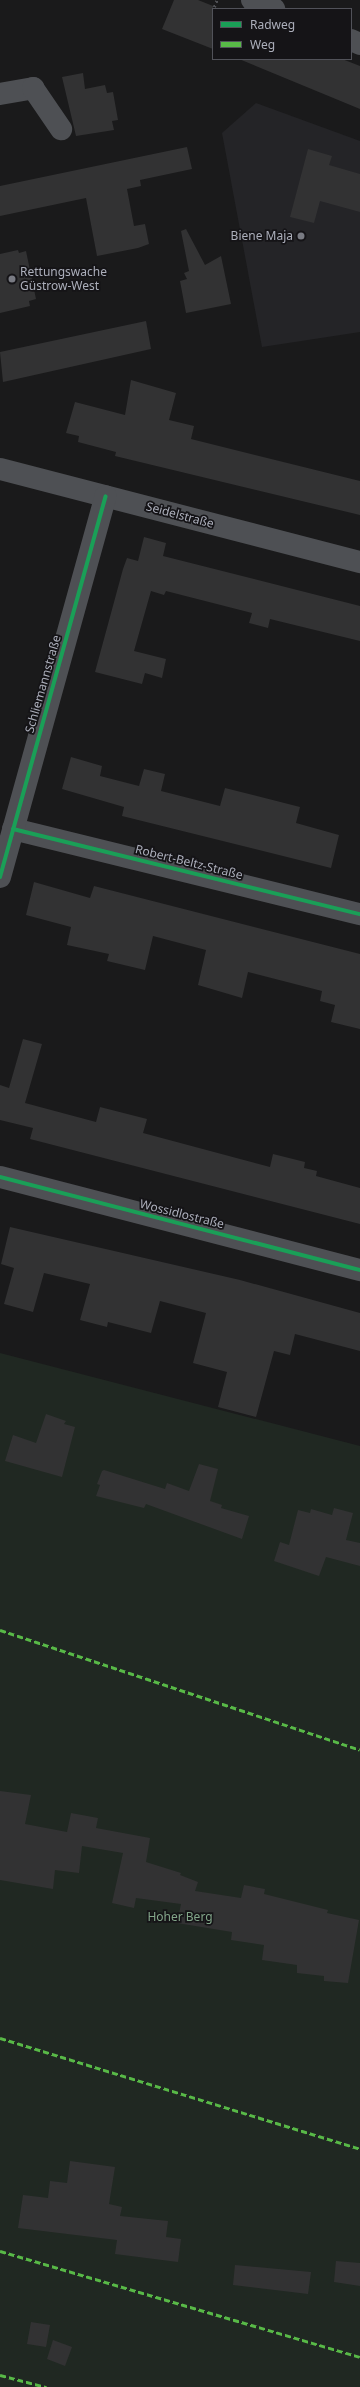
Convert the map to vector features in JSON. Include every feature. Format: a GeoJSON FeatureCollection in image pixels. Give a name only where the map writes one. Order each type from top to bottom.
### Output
{"type":"FeatureCollection","features":[{"type":"Feature","properties":{"kind":"street"},"geometry":{"type":"LineString","coordinates":[[252,0],[272,8]]}},
{"type":"Feature","properties":{"kind":"street"},"geometry":{"type":"LineString","coordinates":[[0,94],[33,88],[61,129]]}},
{"type":"Feature","properties":{"kind":"street","name":"Seidelstraße"},"geometry":{"type":"LineString","coordinates":[[0,469],[360,562]]}},
{"type":"Feature","properties":{"kind":"street","name":"Schliemannstraße"},"geometry":{"type":"LineString","coordinates":[[0,877],[106,496]]}},
{"type":"Feature","properties":{"kind":"street","name":"Robert-Beltz-Straße"},"geometry":{"type":"LineString","coordinates":[[14,829],[360,914]]}},
{"type":"Feature","properties":{"kind":"street","name":"Wossidlostraße"},"geometry":{"type":"LineString","coordinates":[[0,1177],[360,1270]]}},
{"type":"Feature","properties":{"kind":"path"},"geometry":{"type":"LineString","coordinates":[[214,7],[217,0]]}},
{"type":"Feature","properties":{"kind":"shaded area","name":"Biene Maja"},"geometry":{"type":"Polygon","coordinates":[[[256,103],[360,141],[360,332],[262,347],[222,133],[256,103]]]}},
{"type":"Feature","properties":{"kind":"green space","name":"Hoher Berg"},"geometry":{"type":"Polygon","coordinates":[[[0,1353],[360,1446],[360,2387],[0,2387],[0,1353]]]}},
{"type":"Feature","properties":{"kind":"building"},"geometry":{"type":"Polygon","coordinates":[[[174,0],[198,0],[213,6],[212,49],[162,29],[174,0]]]}},
{"type":"Feature","properties":{"kind":"building"},"geometry":{"type":"Polygon","coordinates":[[[241,60],[345,60],[360,66],[360,109],[241,60]]]}},
{"type":"Feature","properties":{"kind":"building"},"geometry":{"type":"Polygon","coordinates":[[[83,73],[85,89],[105,85],[107,93],[113,92],[118,120],[112,121],[114,130],[76,136],[62,77],[83,73]]]}},
{"type":"Feature","properties":{"kind":"building"},"geometry":{"type":"Polygon","coordinates":[[[187,147],[192,169],[140,180],[141,186],[127,189],[134,226],[145,224],[149,244],[138,248],[97,256],[86,198],[0,216],[0,186],[187,147]]]}},
{"type":"Feature","properties":{"kind":"building"},"geometry":{"type":"Polygon","coordinates":[[[308,149],[332,156],[329,165],[360,174],[360,212],[320,201],[314,223],[290,217],[308,149]]]}},
{"type":"Feature","properties":{"kind":"building"},"geometry":{"type":"Polygon","coordinates":[[[186,229],[205,265],[221,256],[231,304],[186,313],[180,281],[187,279],[184,273],[189,271],[181,231],[186,229]]]}},
{"type":"Feature","properties":{"kind":"building","name":"Rettungswache Güstrow-West"},"geometry":{"type":"Polygon","coordinates":[[[18,250],[19,253],[26,251],[36,299],[29,301],[30,306],[0,313],[0,254],[18,250]]]}},
{"type":"Feature","properties":{"kind":"building"},"geometry":{"type":"Polygon","coordinates":[[[146,321],[151,349],[3,382],[0,352],[146,321]]]}},
{"type":"Feature","properties":{"kind":"building"},"geometry":{"type":"Polygon","coordinates":[[[131,380],[176,393],[169,420],[194,426],[191,439],[360,481],[360,515],[115,456],[116,452],[78,442],[79,436],[66,433],[75,402],[125,415],[131,380]]]}},
{"type":"Feature","properties":{"kind":"building"},"geometry":{"type":"Polygon","coordinates":[[[144,537],[166,543],[163,556],[360,606],[360,641],[270,619],[268,628],[249,623],[252,613],[166,591],[164,595],[151,591],[134,651],[166,659],[162,678],[145,673],[142,684],[95,672],[123,569],[127,558],[138,561],[144,537]]]}},
{"type":"Feature","properties":{"kind":"building"},"geometry":{"type":"Polygon","coordinates":[[[71,757],[102,766],[100,776],[139,786],[144,769],[165,774],[161,791],[220,806],[225,788],[300,807],[296,823],[339,835],[331,868],[122,816],[124,807],[62,789],[71,757]]]}},
{"type":"Feature","properties":{"kind":"building"},"geometry":{"type":"Polygon","coordinates":[[[34,882],[90,898],[94,886],[360,954],[360,1029],[331,1022],[335,1005],[320,1001],[322,991],[248,972],[242,998],[198,985],[206,950],[153,936],[145,970],[107,961],[109,954],[67,945],[71,927],[26,915],[34,882]]]}},
{"type":"Feature","properties":{"kind":"building"},"geometry":{"type":"Polygon","coordinates":[[[23,1039],[42,1044],[25,1103],[96,1122],[100,1107],[147,1119],[143,1133],[270,1167],[273,1154],[305,1162],[304,1168],[317,1171],[316,1176],[360,1188],[360,1224],[30,1139],[33,1128],[0,1120],[0,1085],[9,1088],[23,1039]]]}},
{"type":"Feature","properties":{"kind":"building"},"geometry":{"type":"Polygon","coordinates":[[[10,1227],[240,1280],[360,1313],[360,1351],[295,1334],[290,1355],[274,1351],[256,1417],[218,1407],[227,1372],[193,1363],[206,1313],[160,1301],[151,1333],[108,1322],[107,1327],[80,1320],[90,1284],[44,1273],[33,1312],[4,1304],[14,1268],[1,1264],[10,1227]]]}},
{"type":"Feature","properties":{"kind":"building"},"geometry":{"type":"Polygon","coordinates":[[[46,1414],[66,1421],[64,1424],[75,1427],[62,1477],[5,1461],[13,1435],[36,1443],[46,1414]]]}},
{"type":"Feature","properties":{"kind":"building"},"geometry":{"type":"Polygon","coordinates":[[[199,1464],[218,1469],[210,1501],[222,1505],[221,1508],[249,1516],[242,1539],[146,1504],[144,1508],[96,1496],[100,1485],[97,1484],[102,1471],[104,1470],[165,1489],[167,1483],[189,1491],[199,1464]]]}},
{"type":"Feature","properties":{"kind":"building"},"geometry":{"type":"Polygon","coordinates":[[[334,1508],[353,1513],[346,1540],[360,1543],[360,1566],[326,1557],[319,1576],[274,1561],[280,1542],[289,1545],[298,1510],[310,1513],[311,1509],[332,1515],[334,1508]]]}},
{"type":"Feature","properties":{"kind":"building"},"geometry":{"type":"Polygon","coordinates":[[[0,1791],[31,1795],[25,1824],[67,1832],[71,1813],[98,1818],[96,1828],[150,1838],[146,1862],[181,1873],[180,1875],[198,1882],[195,1891],[241,1898],[244,1885],[265,1889],[264,1894],[328,1910],[327,1913],[359,1920],[348,1983],[324,1981],[324,1976],[297,1973],[297,1965],[262,1960],[264,1945],[231,1940],[232,1932],[177,1923],[181,1904],[136,1898],[134,1908],[112,1903],[123,1853],[82,1846],[79,1873],[55,1870],[53,1889],[0,1880],[0,1791]]]}},
{"type":"Feature","properties":{"kind":"building"},"geometry":{"type":"Polygon","coordinates":[[[70,2161],[115,2167],[109,2204],[122,2207],[120,2216],[168,2221],[166,2237],[181,2239],[178,2262],[115,2254],[117,2240],[18,2228],[23,2195],[48,2198],[50,2181],[67,2183],[70,2161]]]}},
{"type":"Feature","properties":{"kind":"building"},"geometry":{"type":"Polygon","coordinates":[[[336,2261],[360,2263],[360,2286],[334,2282],[336,2261]]]}},
{"type":"Feature","properties":{"kind":"building"},"geometry":{"type":"Polygon","coordinates":[[[235,2265],[311,2272],[308,2294],[233,2285],[235,2265]]]}},
{"type":"Feature","properties":{"kind":"building"},"geometry":{"type":"Polygon","coordinates":[[[31,2322],[50,2325],[46,2347],[27,2344],[31,2322]]]}},
{"type":"Feature","properties":{"kind":"building"},"geometry":{"type":"Polygon","coordinates":[[[53,2340],[72,2347],[65,2366],[47,2359],[53,2340]]]}},
{"type":"Feature","properties":{"kind":"marked path"},"geometry":{"type":"LineString","coordinates":[[0,1630],[360,1750]]}},
{"type":"Feature","properties":{"kind":"marked path"},"geometry":{"type":"LineString","coordinates":[[0,2038],[360,2149]]}},
{"type":"Feature","properties":{"kind":"marked path"},"geometry":{"type":"LineString","coordinates":[[0,2251],[360,2357]]}},
{"type":"Feature","properties":{"kind":"marked path"},"geometry":{"type":"LineString","coordinates":[[0,2375],[46,2387]]}},
{"type":"Feature","properties":{"kind":"cycle path"},"geometry":{"type":"LineString","coordinates":[[0,877],[106,496]]}},
{"type":"Feature","properties":{"kind":"cycle path"},"geometry":{"type":"LineString","coordinates":[[13,829],[360,914]]}},
{"type":"Feature","properties":{"kind":"cycle path"},"geometry":{"type":"LineString","coordinates":[[0,1177],[360,1270]]}},
{"type":"Feature","properties":{"kind":"place","name":"Biene Maja"},"geometry":{"type":"Point","coordinates":[301,236]}},
{"type":"Feature","properties":{"kind":"place","name":"Rettungswache Güstrow-West"},"geometry":{"type":"Point","coordinates":[12,279]}}]}
